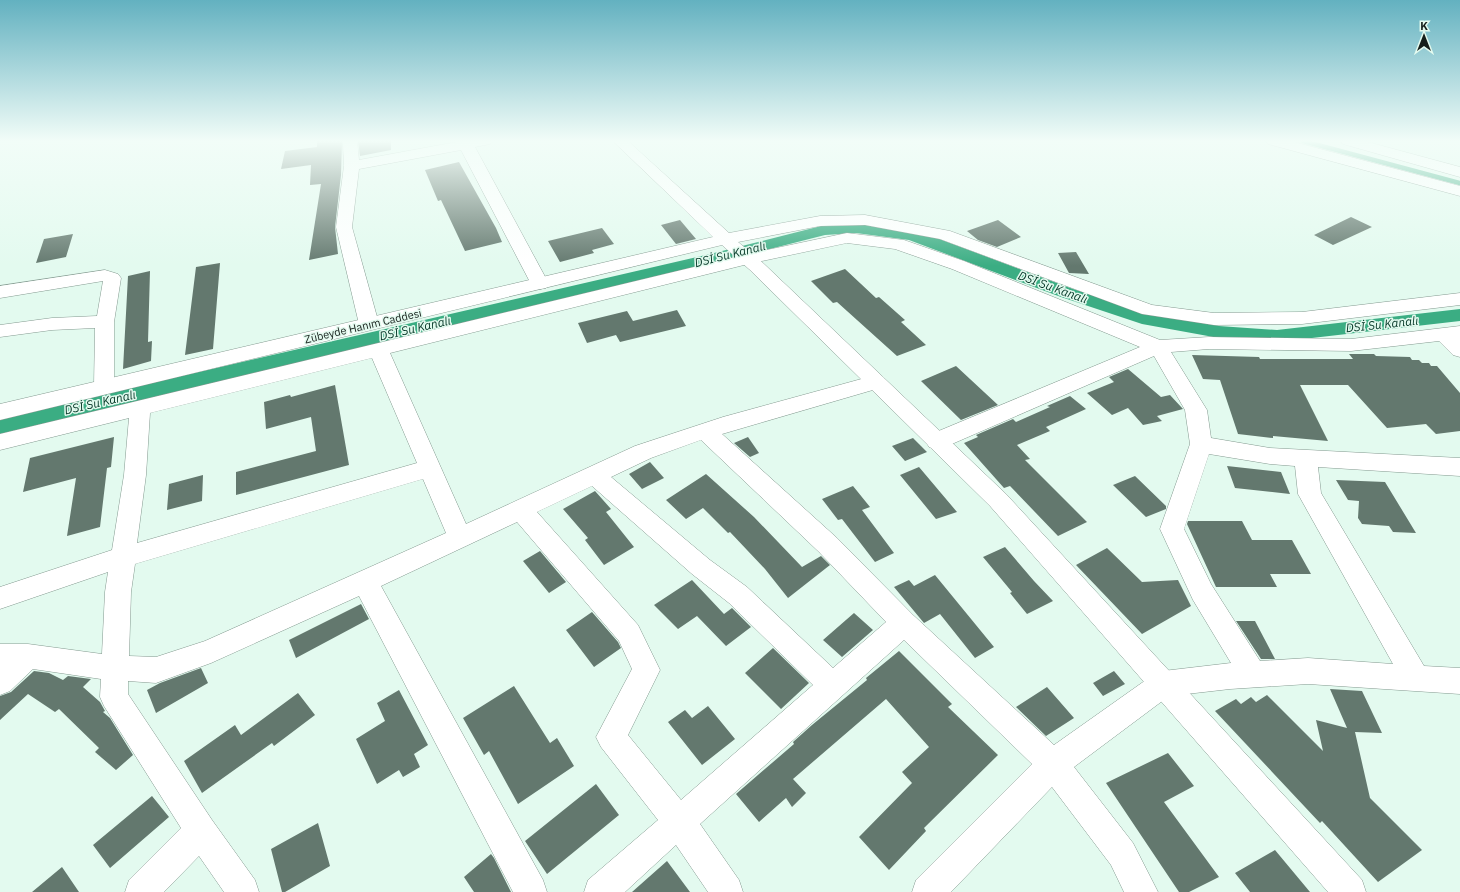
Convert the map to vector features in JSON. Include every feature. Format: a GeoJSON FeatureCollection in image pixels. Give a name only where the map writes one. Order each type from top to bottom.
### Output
{"type":"FeatureCollection","features":[{"type":"Feature","properties":{"kind":"street"},"geometry":{"type":"LineString","coordinates":[[350,183],[344,227],[368,324]]}},
{"type":"Feature","properties":{"kind":"street"},"geometry":{"type":"LineString","coordinates":[[486,183],[540,284]]}},
{"type":"Feature","properties":{"kind":"street"},"geometry":{"type":"LineString","coordinates":[[665,183],[748,259],[998,500],[1350,892]]}},
{"type":"Feature","properties":{"kind":"street"},"geometry":{"type":"LineString","coordinates":[[1429,183],[1460,191]]}},
{"type":"Feature","properties":{"kind":"street","name":"Zübeyde Hanım Caddesi"},"geometry":{"type":"LineString","coordinates":[[0,412],[725,239],[820,221],[865,220],[944,235],[1149,310],[1214,319],[1302,318],[1460,299]]}},
{"type":"Feature","properties":{"kind":"street"},"geometry":{"type":"LineString","coordinates":[[0,442],[748,259],[847,238],[898,244],[958,265],[1158,347],[1196,410],[1202,444],[1172,530],[1202,592],[1253,675]]}},
{"type":"Feature","properties":{"kind":"street"},"geometry":{"type":"LineString","coordinates":[[0,292],[106,275],[112,278],[105,322],[104,387]]}},
{"type":"Feature","properties":{"kind":"street"},"geometry":{"type":"LineString","coordinates":[[0,331],[84,320],[105,322]]}},
{"type":"Feature","properties":{"kind":"street"},"geometry":{"type":"LineString","coordinates":[[937,441],[1158,347],[1209,343],[1351,345],[1452,333],[1460,350]]}},
{"type":"Feature","properties":{"kind":"street"},"geometry":{"type":"LineString","coordinates":[[378,349],[460,537]]}},
{"type":"Feature","properties":{"kind":"street"},"geometry":{"type":"LineString","coordinates":[[0,656],[28,656],[115,668],[156,670],[204,654],[365,582],[642,452],[705,431],[876,382]]}},
{"type":"Feature","properties":{"kind":"street"},"geometry":{"type":"LineString","coordinates":[[140,408],[134,475],[118,592],[114,698],[200,831],[243,892]]}},
{"type":"Feature","properties":{"kind":"street"},"geometry":{"type":"LineString","coordinates":[[705,431],[828,545],[904,623],[1053,764],[1122,854],[1142,892]]}},
{"type":"Feature","properties":{"kind":"street"},"geometry":{"type":"LineString","coordinates":[[1202,444],[1270,456],[1460,467]]}},
{"type":"Feature","properties":{"kind":"street"},"geometry":{"type":"LineString","coordinates":[[1305,458],[1310,494],[1416,678]]}},
{"type":"Feature","properties":{"kind":"street"},"geometry":{"type":"LineString","coordinates":[[0,598],[123,556],[430,468]]}},
{"type":"Feature","properties":{"kind":"street"},"geometry":{"type":"LineString","coordinates":[[594,475],[701,567],[738,595],[833,686]]}},
{"type":"Feature","properties":{"kind":"street"},"geometry":{"type":"LineString","coordinates":[[520,509],[629,633],[646,670],[611,737],[680,823],[727,892]]}},
{"type":"Feature","properties":{"kind":"street"},"geometry":{"type":"LineString","coordinates":[[365,582],[532,892]]}},
{"type":"Feature","properties":{"kind":"street"},"geometry":{"type":"LineString","coordinates":[[600,892],[680,823],[904,623]]}},
{"type":"Feature","properties":{"kind":"street"},"geometry":{"type":"LineString","coordinates":[[0,682],[28,656]]}},
{"type":"Feature","properties":{"kind":"street"},"geometry":{"type":"LineString","coordinates":[[928,892],[1053,764],[1163,684],[1308,671],[1460,681]]}},
{"type":"Feature","properties":{"kind":"street"},"geometry":{"type":"LineString","coordinates":[[141,892],[200,831]]}},
{"type":"Feature","properties":{"kind":"building"},"geometry":{"type":"Polygon","coordinates":[[[310,183],[340,183],[335,227],[338,254],[309,260],[321,184],[310,185],[310,183]]]}},
{"type":"Feature","properties":{"kind":"building"},"geometry":{"type":"Polygon","coordinates":[[[430,183],[471,183],[496,228],[502,242],[465,251],[441,200],[438,201],[430,183]]]}},
{"type":"Feature","properties":{"kind":"building"},"geometry":{"type":"Polygon","coordinates":[[[1351,217],[1372,227],[1333,245],[1314,235],[1351,217]]]}},
{"type":"Feature","properties":{"kind":"building"},"geometry":{"type":"Polygon","coordinates":[[[680,220],[696,239],[676,244],[661,225],[680,220]]]}},
{"type":"Feature","properties":{"kind":"building"},"geometry":{"type":"Polygon","coordinates":[[[998,220],[1021,237],[997,247],[978,240],[967,231],[998,220]]]}},
{"type":"Feature","properties":{"kind":"building"},"geometry":{"type":"Polygon","coordinates":[[[602,228],[614,244],[592,250],[594,253],[560,262],[548,241],[602,228]]]}},
{"type":"Feature","properties":{"kind":"building"},"geometry":{"type":"Polygon","coordinates":[[[73,234],[66,257],[36,263],[44,239],[73,234]]]}},
{"type":"Feature","properties":{"kind":"building"},"geometry":{"type":"Polygon","coordinates":[[[1076,252],[1089,274],[1069,273],[1058,253],[1076,252]]]}},
{"type":"Feature","properties":{"kind":"building"},"geometry":{"type":"Polygon","coordinates":[[[220,263],[213,349],[185,355],[196,267],[220,263]]]}},
{"type":"Feature","properties":{"kind":"building"},"geometry":{"type":"Polygon","coordinates":[[[845,269],[876,298],[879,297],[905,320],[901,322],[926,345],[897,356],[837,302],[833,303],[811,281],[845,269]]]}},
{"type":"Feature","properties":{"kind":"building"},"geometry":{"type":"Polygon","coordinates":[[[150,271],[148,342],[152,341],[151,361],[123,369],[128,276],[150,271]]]}},
{"type":"Feature","properties":{"kind":"building"},"geometry":{"type":"Polygon","coordinates":[[[677,310],[686,326],[620,342],[616,335],[587,343],[578,323],[627,311],[633,321],[677,310]]]}},
{"type":"Feature","properties":{"kind":"building"},"geometry":{"type":"Polygon","coordinates":[[[1349,354],[1374,354],[1376,356],[1410,357],[1412,360],[1419,360],[1422,363],[1429,363],[1431,366],[1437,366],[1460,393],[1460,431],[1436,434],[1426,424],[1387,428],[1348,385],[1300,385],[1328,441],[1273,436],[1273,438],[1238,434],[1220,380],[1203,379],[1192,355],[1259,357],[1260,359],[1353,359],[1349,354]]]}},
{"type":"Feature","properties":{"kind":"building"},"geometry":{"type":"Polygon","coordinates":[[[956,366],[998,405],[961,420],[921,381],[956,366]]]}},
{"type":"Feature","properties":{"kind":"building"},"geometry":{"type":"Polygon","coordinates":[[[1128,369],[1161,397],[1170,395],[1183,409],[1157,416],[1162,421],[1143,425],[1128,408],[1112,415],[1087,393],[1114,382],[1109,377],[1128,369]]]}},
{"type":"Feature","properties":{"kind":"building"},"geometry":{"type":"Polygon","coordinates":[[[335,385],[349,465],[236,495],[236,472],[316,451],[311,417],[266,429],[264,402],[290,395],[291,397],[335,385]]]}},
{"type":"Feature","properties":{"kind":"building"},"geometry":{"type":"Polygon","coordinates":[[[1070,396],[1086,409],[1046,427],[1050,431],[1017,445],[1030,459],[1025,460],[1087,522],[1058,536],[1010,486],[1004,488],[964,443],[978,437],[976,435],[1013,419],[1016,422],[1050,407],[1047,406],[1070,396]]]}},
{"type":"Feature","properties":{"kind":"building"},"geometry":{"type":"Polygon","coordinates":[[[114,437],[111,467],[107,468],[100,527],[67,536],[76,478],[23,492],[30,458],[114,437]]]}},
{"type":"Feature","properties":{"kind":"building"},"geometry":{"type":"Polygon","coordinates":[[[748,437],[759,453],[750,457],[734,443],[748,437]]]}},
{"type":"Feature","properties":{"kind":"building"},"geometry":{"type":"Polygon","coordinates":[[[913,438],[927,452],[905,461],[892,446],[913,438]]]}},
{"type":"Feature","properties":{"kind":"building"},"geometry":{"type":"Polygon","coordinates":[[[650,462],[664,478],[642,489],[629,474],[650,462]]]}},
{"type":"Feature","properties":{"kind":"building"},"geometry":{"type":"Polygon","coordinates":[[[1227,466],[1281,472],[1290,494],[1235,488],[1227,466]]]}},
{"type":"Feature","properties":{"kind":"building"},"geometry":{"type":"Polygon","coordinates":[[[919,467],[957,512],[936,519],[900,475],[919,467]]]}},
{"type":"Feature","properties":{"kind":"building"},"geometry":{"type":"Polygon","coordinates":[[[706,474],[754,517],[802,567],[821,556],[830,565],[788,598],[765,569],[730,532],[728,533],[703,508],[686,519],[666,500],[706,474]]]}},
{"type":"Feature","properties":{"kind":"building"},"geometry":{"type":"Polygon","coordinates":[[[203,475],[202,501],[167,510],[169,484],[203,475]]]}},
{"type":"Feature","properties":{"kind":"building"},"geometry":{"type":"Polygon","coordinates":[[[1135,476],[1166,506],[1166,509],[1146,517],[1113,485],[1135,476]]]}},
{"type":"Feature","properties":{"kind":"building"},"geometry":{"type":"Polygon","coordinates":[[[1336,480],[1385,482],[1416,533],[1393,532],[1389,526],[1362,524],[1358,518],[1359,501],[1348,500],[1336,480]]]}},
{"type":"Feature","properties":{"kind":"building"},"geometry":{"type":"Polygon","coordinates":[[[853,486],[870,507],[862,510],[894,553],[875,562],[842,519],[838,520],[822,499],[853,486]]]}},
{"type":"Feature","properties":{"kind":"building"},"geometry":{"type":"Polygon","coordinates":[[[595,491],[611,509],[606,512],[634,547],[604,565],[585,540],[588,538],[563,509],[595,491]]]}},
{"type":"Feature","properties":{"kind":"building"},"geometry":{"type":"Polygon","coordinates":[[[1188,521],[1242,521],[1252,540],[1292,540],[1311,574],[1270,574],[1277,587],[1216,587],[1187,524],[1188,521]]]}},
{"type":"Feature","properties":{"kind":"building"},"geometry":{"type":"Polygon","coordinates":[[[1005,547],[1053,601],[1027,614],[1010,593],[1012,592],[983,557],[1005,547]]]}},
{"type":"Feature","properties":{"kind":"building"},"geometry":{"type":"Polygon","coordinates":[[[1107,548],[1142,582],[1178,580],[1191,606],[1142,634],[1076,565],[1107,548]]]}},
{"type":"Feature","properties":{"kind":"building"},"geometry":{"type":"Polygon","coordinates":[[[540,551],[566,582],[549,593],[523,561],[540,551]]]}},
{"type":"Feature","properties":{"kind":"building"},"geometry":{"type":"Polygon","coordinates":[[[935,575],[994,647],[975,658],[940,614],[924,623],[894,587],[909,580],[914,586],[935,575]]]}},
{"type":"Feature","properties":{"kind":"building"},"geometry":{"type":"Polygon","coordinates":[[[692,580],[724,614],[732,608],[751,627],[726,646],[697,616],[678,629],[654,605],[692,580]]]}},
{"type":"Feature","properties":{"kind":"building"},"geometry":{"type":"Polygon","coordinates":[[[361,604],[369,619],[296,658],[289,640],[361,604]]]}},
{"type":"Feature","properties":{"kind":"building"},"geometry":{"type":"Polygon","coordinates":[[[592,612],[618,642],[621,648],[594,667],[566,630],[592,612]]]}},
{"type":"Feature","properties":{"kind":"building"},"geometry":{"type":"Polygon","coordinates":[[[854,613],[873,630],[842,657],[823,640],[854,613]]]}},
{"type":"Feature","properties":{"kind":"building"},"geometry":{"type":"Polygon","coordinates":[[[1236,621],[1255,621],[1275,659],[1261,659],[1236,621]]]}},
{"type":"Feature","properties":{"kind":"building"},"geometry":{"type":"Polygon","coordinates":[[[773,648],[809,683],[781,709],[745,673],[773,648]]]}},
{"type":"Feature","properties":{"kind":"building"},"geometry":{"type":"Polygon","coordinates":[[[899,651],[952,704],[948,707],[998,755],[924,828],[926,831],[889,870],[859,837],[912,783],[902,772],[929,747],[886,699],[793,779],[806,793],[792,807],[786,798],[759,822],[736,794],[794,744],[793,742],[812,725],[867,680],[866,678],[899,651]]]}},
{"type":"Feature","properties":{"kind":"building"},"geometry":{"type":"Polygon","coordinates":[[[201,668],[208,683],[156,713],[147,690],[160,683],[201,668]]]}},
{"type":"Feature","properties":{"kind":"building"},"geometry":{"type":"Polygon","coordinates":[[[34,671],[49,673],[63,680],[68,676],[91,679],[83,687],[100,702],[105,711],[103,712],[110,718],[133,755],[116,770],[95,752],[99,748],[59,709],[55,712],[28,694],[0,720],[0,696],[11,692],[34,671]]]}},
{"type":"Feature","properties":{"kind":"building"},"geometry":{"type":"Polygon","coordinates":[[[1114,671],[1125,684],[1103,696],[1093,683],[1114,671]]]}},
{"type":"Feature","properties":{"kind":"building"},"geometry":{"type":"Polygon","coordinates":[[[514,686],[550,743],[557,738],[574,766],[518,804],[489,751],[484,755],[463,718],[514,686]]]}},
{"type":"Feature","properties":{"kind":"building"},"geometry":{"type":"Polygon","coordinates":[[[1047,687],[1074,718],[1046,736],[1016,707],[1047,687]]]}},
{"type":"Feature","properties":{"kind":"building"},"geometry":{"type":"Polygon","coordinates":[[[1330,689],[1362,691],[1382,733],[1355,732],[1370,798],[1422,850],[1378,882],[1322,821],[1320,823],[1215,711],[1236,699],[1241,704],[1251,697],[1256,702],[1267,695],[1323,751],[1316,720],[1347,728],[1330,689]]]}},
{"type":"Feature","properties":{"kind":"building"},"geometry":{"type":"Polygon","coordinates":[[[399,690],[428,745],[414,754],[420,767],[403,777],[399,770],[377,784],[356,739],[385,721],[377,703],[399,690]]]}},
{"type":"Feature","properties":{"kind":"building"},"geometry":{"type":"Polygon","coordinates":[[[298,693],[315,715],[274,746],[272,743],[202,793],[184,761],[235,725],[241,735],[298,693]]]}},
{"type":"Feature","properties":{"kind":"building"},"geometry":{"type":"Polygon","coordinates":[[[708,706],[735,739],[702,765],[668,722],[685,710],[692,718],[708,706]]]}},
{"type":"Feature","properties":{"kind":"building"},"geometry":{"type":"Polygon","coordinates":[[[1168,753],[1194,786],[1164,802],[1219,877],[1189,892],[1179,892],[1106,783],[1168,753]]]}},
{"type":"Feature","properties":{"kind":"building"},"geometry":{"type":"Polygon","coordinates":[[[596,784],[619,815],[547,874],[525,841],[596,784]]]}},
{"type":"Feature","properties":{"kind":"building"},"geometry":{"type":"Polygon","coordinates":[[[152,796],[169,817],[110,868],[93,845],[152,796]]]}},
{"type":"Feature","properties":{"kind":"building"},"geometry":{"type":"Polygon","coordinates":[[[318,823],[330,866],[285,892],[282,892],[271,849],[318,823]]]}},
{"type":"Feature","properties":{"kind":"building"},"geometry":{"type":"Polygon","coordinates":[[[1275,850],[1310,892],[1250,892],[1235,873],[1275,850]]]}},
{"type":"Feature","properties":{"kind":"building"},"geometry":{"type":"Polygon","coordinates":[[[491,854],[511,892],[474,892],[464,877],[491,854]]]}},
{"type":"Feature","properties":{"kind":"building"},"geometry":{"type":"Polygon","coordinates":[[[667,861],[690,892],[632,892],[667,861]]]}},
{"type":"Feature","properties":{"kind":"building"},"geometry":{"type":"Polygon","coordinates":[[[62,867],[79,892],[32,892],[62,867]]]}},
{"type":"Feature","properties":{"kind":"waterway","name":"DSİ Su Kanalı"},"geometry":{"type":"LineString","coordinates":[[0,426],[711,259],[825,230],[856,228],[912,235],[1067,293],[1149,320],[1219,332],[1277,336],[1460,315]]}}]}
